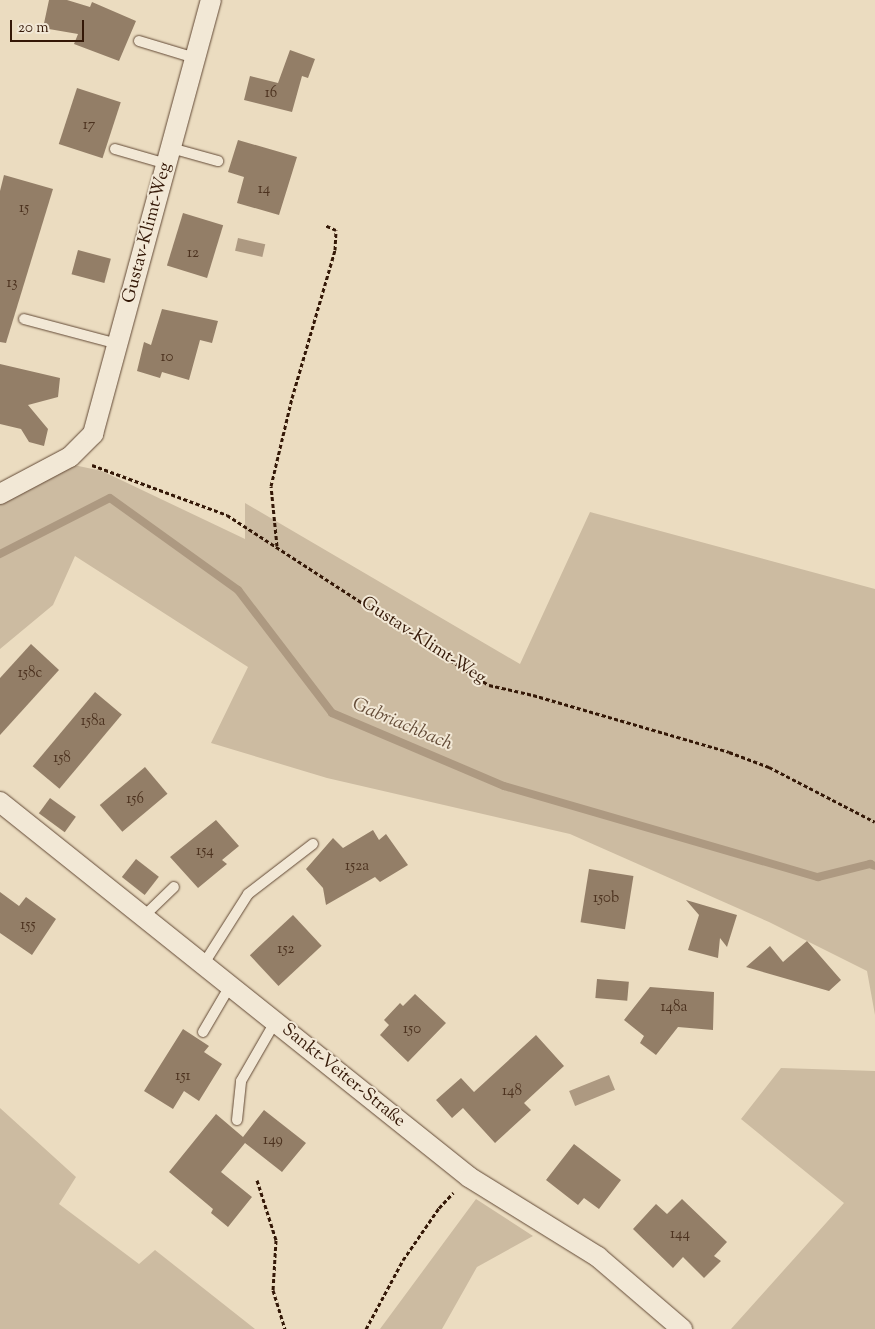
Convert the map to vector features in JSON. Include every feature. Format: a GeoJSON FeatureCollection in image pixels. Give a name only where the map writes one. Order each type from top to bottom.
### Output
{"type":"FeatureCollection","features":[{"type":"Feature","properties":{"kind":"street","name":"Gustav-Klimt-Weg"},"geometry":{"type":"LineString","coordinates":[[0,494],[70,457],[93,434],[212,0]]}},
{"type":"Feature","properties":{"kind":"street","name":"Sankt-Veiter-Straße"},"geometry":{"type":"LineString","coordinates":[[4,811],[143,917],[470,1177],[598,1257],[682,1329]]}},
{"type":"Feature","properties":{"kind":"lane"},"geometry":{"type":"LineString","coordinates":[[139,41],[195,58]]}},
{"type":"Feature","properties":{"kind":"lane"},"geometry":{"type":"LineString","coordinates":[[115,149],[218,161]]}},
{"type":"Feature","properties":{"kind":"lane"},"geometry":{"type":"LineString","coordinates":[[24,319],[118,344]]}},
{"type":"Feature","properties":{"kind":"lane"},"geometry":{"type":"LineString","coordinates":[[203,965],[248,894],[313,844]]}},
{"type":"Feature","properties":{"kind":"lane"},"geometry":{"type":"LineString","coordinates":[[143,917],[174,887]]}},
{"type":"Feature","properties":{"kind":"lane"},"geometry":{"type":"LineString","coordinates":[[203,1032],[230,986]]}},
{"type":"Feature","properties":{"kind":"lane"},"geometry":{"type":"LineString","coordinates":[[237,1120],[241,1081],[275,1022]]}},
{"type":"Feature","properties":{"kind":"path"},"geometry":{"type":"LineString","coordinates":[[277,547],[271,486],[292,398],[335,250],[336,230],[325,225]]}},
{"type":"Feature","properties":{"kind":"path","name":"Gustav-Klimt-Weg"},"geometry":{"type":"LineString","coordinates":[[70,457],[227,516],[489,685],[533,694],[729,752],[769,767],[875,822]]}},
{"type":"Feature","properties":{"kind":"path"},"geometry":{"type":"LineString","coordinates":[[366,1329],[403,1260],[439,1208],[470,1177]]}},
{"type":"Feature","properties":{"kind":"path"},"geometry":{"type":"LineString","coordinates":[[256,1180],[276,1240],[273,1290],[285,1329]]}},
{"type":"Feature","properties":{"kind":"shaded area"},"geometry":{"type":"Polygon","coordinates":[[[238,238],[265,244],[262,257],[235,251],[238,238]]]}},
{"type":"Feature","properties":{"kind":"shaded area"},"geometry":{"type":"Polygon","coordinates":[[[69,464],[102,471],[245,539],[245,503],[520,664],[590,512],[875,589],[875,1015],[867,971],[769,922],[570,834],[327,778],[211,743],[248,667],[75,556],[53,605],[0,649],[0,502],[69,464]]]}},
{"type":"Feature","properties":{"kind":"shaded area"},"geometry":{"type":"Polygon","coordinates":[[[781,1068],[875,1071],[875,1329],[731,1329],[844,1203],[741,1119],[781,1068]]]}},
{"type":"Feature","properties":{"kind":"shaded area"},"geometry":{"type":"Polygon","coordinates":[[[609,1075],[615,1090],[575,1106],[569,1091],[609,1075]]]}},
{"type":"Feature","properties":{"kind":"shaded area"},"geometry":{"type":"Polygon","coordinates":[[[0,1108],[76,1177],[59,1204],[139,1264],[155,1250],[255,1329],[0,1329],[0,1108]]]}},
{"type":"Feature","properties":{"kind":"shaded area"},"geometry":{"type":"Polygon","coordinates":[[[476,1199],[533,1236],[477,1267],[442,1329],[380,1329],[476,1199]]]}},
{"type":"Feature","properties":{"kind":"building"},"geometry":{"type":"Polygon","coordinates":[[[49,0],[67,0],[90,7],[92,2],[136,21],[119,61],[74,44],[78,34],[43,28],[49,0]]]}},
{"type":"Feature","properties":{"kind":"building"},"geometry":{"type":"Polygon","coordinates":[[[290,50],[315,59],[308,78],[302,76],[292,112],[244,100],[250,76],[278,83],[290,50]]]}},
{"type":"Feature","properties":{"kind":"building"},"geometry":{"type":"Polygon","coordinates":[[[77,88],[121,102],[103,158],[59,144],[77,88]]]}},
{"type":"Feature","properties":{"kind":"building"},"geometry":{"type":"Polygon","coordinates":[[[238,140],[297,157],[279,215],[237,203],[244,177],[228,172],[238,140]]]}},
{"type":"Feature","properties":{"kind":"building"},"geometry":{"type":"Polygon","coordinates":[[[4,175],[53,189],[6,343],[0,342],[0,191],[4,175]]]}},
{"type":"Feature","properties":{"kind":"building"},"geometry":{"type":"Polygon","coordinates":[[[183,213],[223,225],[207,278],[167,266],[183,213]]]}},
{"type":"Feature","properties":{"kind":"building"},"geometry":{"type":"Polygon","coordinates":[[[78,250],[111,259],[104,283],[72,274],[78,250]]]}},
{"type":"Feature","properties":{"kind":"building"},"geometry":{"type":"Polygon","coordinates":[[[162,309],[218,321],[212,343],[200,340],[189,380],[162,372],[160,378],[137,371],[144,342],[151,345],[162,309]]]}},
{"type":"Feature","properties":{"kind":"building"},"geometry":{"type":"Polygon","coordinates":[[[0,364],[60,378],[58,397],[28,405],[48,429],[44,446],[29,442],[21,429],[0,424],[0,364]]]}},
{"type":"Feature","properties":{"kind":"building"},"geometry":{"type":"Polygon","coordinates":[[[31,644],[59,670],[0,735],[0,678],[31,644]]]}},
{"type":"Feature","properties":{"kind":"building"},"geometry":{"type":"Polygon","coordinates":[[[95,692],[122,714],[59,789],[33,766],[95,692]]]}},
{"type":"Feature","properties":{"kind":"building"},"geometry":{"type":"Polygon","coordinates":[[[145,767],[167,794],[122,832],[100,805],[145,767]]]}},
{"type":"Feature","properties":{"kind":"building"},"geometry":{"type":"Polygon","coordinates":[[[50,798],[76,817],[65,832],[39,813],[50,798]]]}},
{"type":"Feature","properties":{"kind":"building"},"geometry":{"type":"Polygon","coordinates":[[[216,820],[239,846],[222,860],[227,864],[198,888],[170,857],[216,820]]]}},
{"type":"Feature","properties":{"kind":"building"},"geometry":{"type":"Polygon","coordinates":[[[373,830],[379,840],[386,834],[408,865],[380,882],[375,877],[326,905],[323,888],[306,869],[333,838],[343,848],[373,830]]]}},
{"type":"Feature","properties":{"kind":"building"},"geometry":{"type":"Polygon","coordinates":[[[136,859],[159,877],[145,895],[122,877],[136,859]]]}},
{"type":"Feature","properties":{"kind":"building"},"geometry":{"type":"Polygon","coordinates":[[[589,869],[633,876],[625,929],[581,922],[589,869]]]}},
{"type":"Feature","properties":{"kind":"building"},"geometry":{"type":"Polygon","coordinates":[[[0,892],[19,906],[26,897],[56,919],[32,955],[0,933],[0,892]]]}},
{"type":"Feature","properties":{"kind":"building"},"geometry":{"type":"Polygon","coordinates":[[[686,900],[737,915],[727,947],[720,938],[718,958],[688,950],[699,915],[686,900]]]}},
{"type":"Feature","properties":{"kind":"building"},"geometry":{"type":"Polygon","coordinates":[[[293,915],[322,946],[278,986],[250,955],[293,915]]]}},
{"type":"Feature","properties":{"kind":"building"},"geometry":{"type":"Polygon","coordinates":[[[807,941],[841,980],[829,991],[746,967],[770,946],[783,962],[807,941]]]}},
{"type":"Feature","properties":{"kind":"building"},"geometry":{"type":"Polygon","coordinates":[[[597,979],[629,982],[627,1001],[595,998],[597,979]]]}},
{"type":"Feature","properties":{"kind":"building"},"geometry":{"type":"Polygon","coordinates":[[[650,987],[714,992],[713,1030],[678,1027],[656,1055],[640,1043],[644,1036],[624,1020],[650,987]]]}},
{"type":"Feature","properties":{"kind":"building"},"geometry":{"type":"Polygon","coordinates":[[[415,994],[446,1023],[408,1062],[380,1035],[389,1025],[384,1020],[400,1003],[403,1006],[415,994]]]}},
{"type":"Feature","properties":{"kind":"building"},"geometry":{"type":"Polygon","coordinates":[[[183,1029],[209,1046],[204,1052],[222,1064],[199,1101],[184,1091],[173,1109],[144,1091],[183,1029]]]}},
{"type":"Feature","properties":{"kind":"building"},"geometry":{"type":"Polygon","coordinates":[[[536,1035],[564,1066],[524,1103],[531,1110],[495,1143],[463,1108],[452,1118],[436,1100],[461,1078],[474,1092],[536,1035]]]}},
{"type":"Feature","properties":{"kind":"building"},"geometry":{"type":"Polygon","coordinates":[[[264,1110],[306,1143],[282,1172],[245,1143],[221,1172],[252,1197],[228,1227],[211,1213],[213,1209],[169,1172],[216,1114],[243,1137],[264,1110]]]}},
{"type":"Feature","properties":{"kind":"building"},"geometry":{"type":"Polygon","coordinates":[[[574,1144],[621,1180],[599,1209],[584,1198],[578,1205],[546,1180],[574,1144]]]}},
{"type":"Feature","properties":{"kind":"building"},"geometry":{"type":"Polygon","coordinates":[[[682,1199],[727,1242],[714,1256],[721,1261],[704,1278],[683,1257],[673,1268],[633,1229],[656,1204],[667,1214],[682,1199]]]}},
{"type":"Feature","properties":{"kind":"waterway","name":"Gabriachbach"},"geometry":{"type":"LineString","coordinates":[[0,554],[110,498],[238,590],[332,713],[504,786],[818,877],[870,864],[875,866]]}}]}
